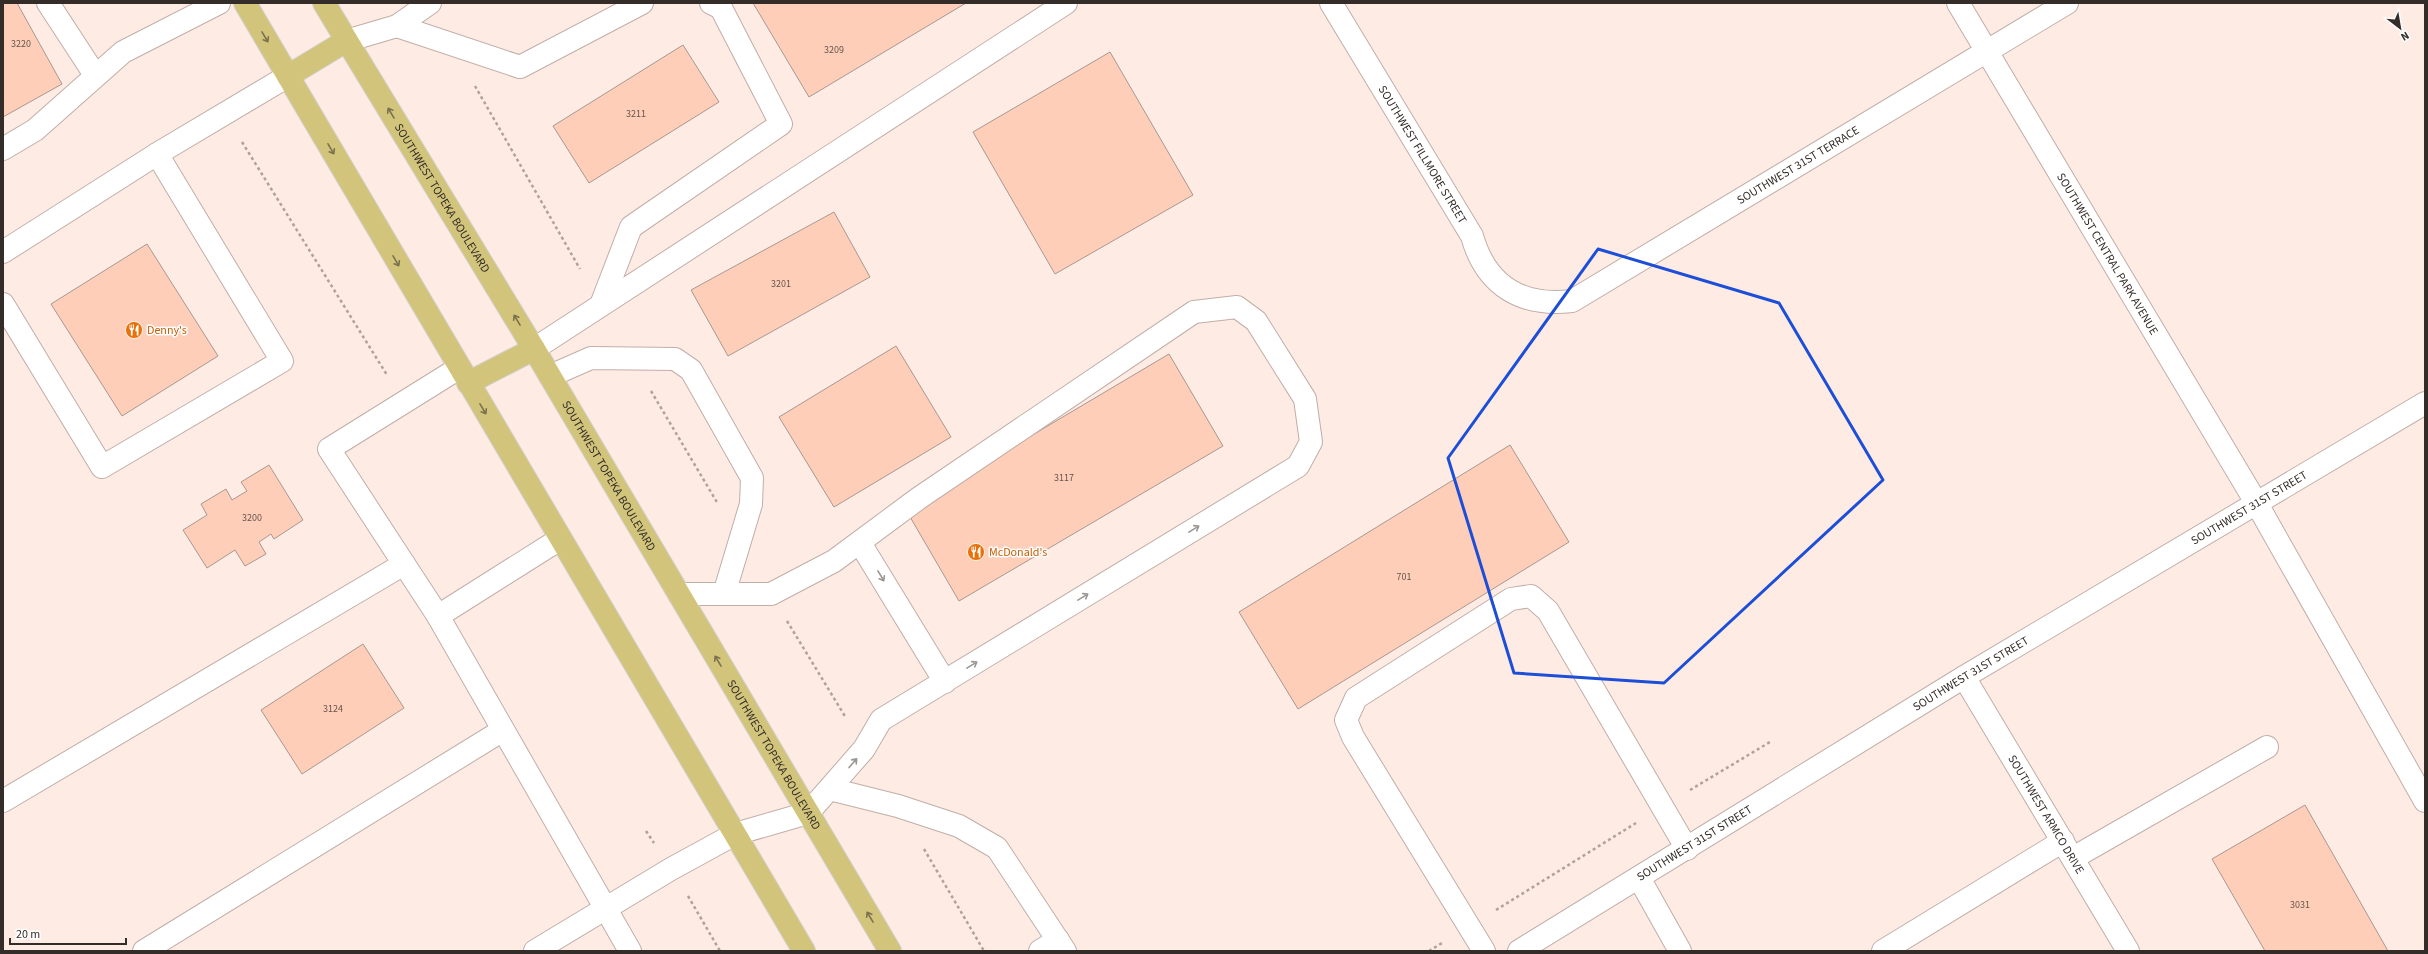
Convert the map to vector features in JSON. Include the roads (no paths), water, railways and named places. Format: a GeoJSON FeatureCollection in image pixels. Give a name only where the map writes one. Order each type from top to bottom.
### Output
{"type":"FeatureCollection","features":[{"type":"Feature","properties":{"kind":"main road"},"geometry":{"type":"LineString","coordinates":[[245,3],[804,951]]}},
{"type":"Feature","properties":{"kind":"main road","name":"SOUTHWEST TOPEKA BOULEVARD"},"geometry":{"type":"LineString","coordinates":[[324,3],[534,349],[890,951]]}},
{"type":"Feature","properties":{"kind":"main road"},"geometry":{"type":"LineString","coordinates":[[288,76],[346,41]]}},
{"type":"Feature","properties":{"kind":"main road"},"geometry":{"type":"LineString","coordinates":[[463,375],[534,349]]}},
{"type":"Feature","properties":{"kind":"street"},"geometry":{"type":"LineString","coordinates":[[48,3],[95,75]]}},
{"type":"Feature","properties":{"kind":"street"},"geometry":{"type":"LineString","coordinates":[[3,149],[34,130],[123,52],[219,3]]}},
{"type":"Feature","properties":{"kind":"street"},"geometry":{"type":"LineString","coordinates":[[346,41],[397,26],[430,3]]}},
{"type":"Feature","properties":{"kind":"street"},"geometry":{"type":"LineString","coordinates":[[397,26],[520,67],[642,3]]}},
{"type":"Feature","properties":{"kind":"street"},"geometry":{"type":"LineString","coordinates":[[601,306],[631,227],[781,124],[721,8],[710,3]]}},
{"type":"Feature","properties":{"kind":"street"},"geometry":{"type":"LineString","coordinates":[[534,349],[1066,3]]}},
{"type":"Feature","properties":{"kind":"street","name":"SOUTHWEST FILLMORE STREET"},"geometry":{"type":"LineString","coordinates":[[1331,3],[1472,236],[1476,252],[1484,266],[1495,279],[1508,290],[1522,297]]}},
{"type":"Feature","properties":{"kind":"street","name":"SOUTHWEST CENTRAL PARK AVENUE"},"geometry":{"type":"LineString","coordinates":[[1958,3],[2257,504],[2425,801]]}},
{"type":"Feature","properties":{"kind":"street","name":"SOUTHWEST 31ST TERRACE"},"geometry":{"type":"LineString","coordinates":[[1522,297],[1539,302],[1572,301],[2066,3]]}},
{"type":"Feature","properties":{"kind":"street"},"geometry":{"type":"LineString","coordinates":[[3,252],[157,154],[288,76]]}},
{"type":"Feature","properties":{"kind":"street"},"geometry":{"type":"LineString","coordinates":[[3,304],[102,467],[282,361],[157,154]]}},
{"type":"Feature","properties":{"kind":"street"},"geometry":{"type":"LineString","coordinates":[[539,950],[605,908],[735,834],[808,813],[864,749],[881,720],[1298,466],[1311,442],[1305,399],[1256,321],[1237,307],[1194,312],[919,498],[834,561],[771,594],[679,594]]}},
{"type":"Feature","properties":{"kind":"street"},"geometry":{"type":"LineString","coordinates":[[550,376],[591,358],[675,359],[691,370],[752,478],[751,504],[724,594]]}},
{"type":"Feature","properties":{"kind":"street"},"geometry":{"type":"LineString","coordinates":[[463,375],[329,450],[438,616],[630,951]]}},
{"type":"Feature","properties":{"kind":"street","name":"SOUTHWEST 31ST STREET"},"geometry":{"type":"LineString","coordinates":[[1519,951],[1687,849],[1964,677],[2425,403]]}},
{"type":"Feature","properties":{"kind":"street"},"geometry":{"type":"LineString","coordinates":[[438,616],[560,539]]}},
{"type":"Feature","properties":{"kind":"street"},"geometry":{"type":"LineString","coordinates":[[860,542],[945,682]]}},
{"type":"Feature","properties":{"kind":"street"},"geometry":{"type":"LineString","coordinates":[[3,801],[404,564]]}},
{"type":"Feature","properties":{"kind":"street"},"geometry":{"type":"LineString","coordinates":[[1484,951],[1353,737],[1346,720],[1356,698],[1511,599],[1531,596],[1548,611],[1687,849]]}},
{"type":"Feature","properties":{"kind":"street","name":"SOUTHWEST ARMCO DRIVE"},"geometry":{"type":"LineString","coordinates":[[1964,677],[2128,951]]}},
{"type":"Feature","properties":{"kind":"street"},"geometry":{"type":"LineString","coordinates":[[144,951],[503,730]]}},
{"type":"Feature","properties":{"kind":"street"},"geometry":{"type":"LineString","coordinates":[[1882,951],[2068,849],[2267,747]]}},
{"type":"Feature","properties":{"kind":"street"},"geometry":{"type":"LineString","coordinates":[[830,789],[898,806],[959,826],[997,848],[1055,947]]}},
{"type":"Feature","properties":{"kind":"street"},"geometry":{"type":"LineString","coordinates":[[1639,878],[1680,951]]}},
{"type":"Feature","properties":{"kind":"place","name":"Denny's"},"geometry":{"type":"Point","coordinates":[134,330]}},
{"type":"Feature","properties":{"kind":"place","name":"McDonald's"},"geometry":{"type":"Point","coordinates":[976,552]}}]}
